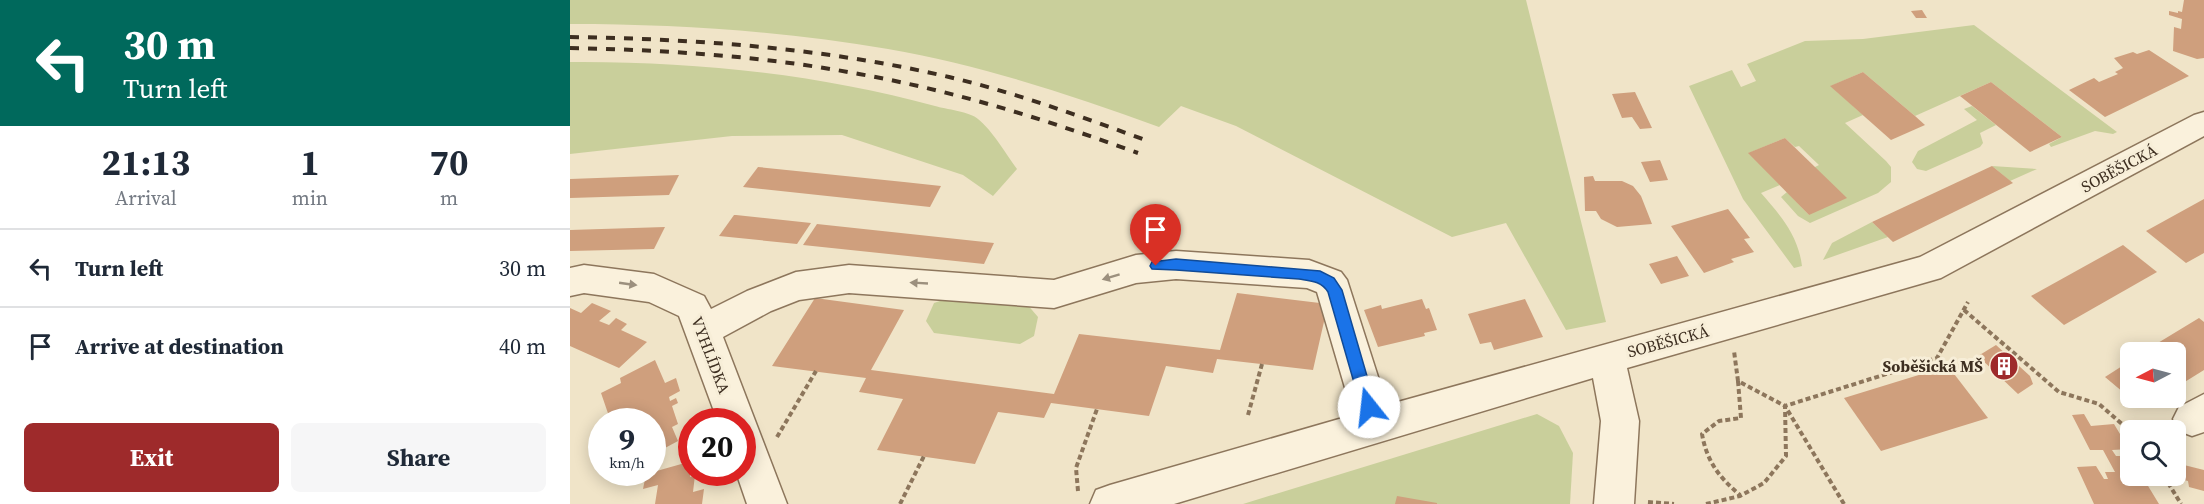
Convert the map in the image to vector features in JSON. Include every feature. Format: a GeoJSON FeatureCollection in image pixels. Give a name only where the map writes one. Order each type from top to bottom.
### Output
{"type":"FeatureCollection","features":[{"type":"Feature","properties":{"kind":"street","name":"SOBĚŠICKÁ"},"geometry":{"type":"LineString","coordinates":[[1094,499],[1375,427],[1607,358],[1929,268],[2204,123]]}},
{"type":"Feature","properties":{"kind":"street"},"geometry":{"type":"LineString","coordinates":[[703,330],[796,285],[820,281],[877,280],[1054,294],[1156,266],[1229,268],[1309,274],[1329,282],[1335,290],[1375,427]]}},
{"type":"Feature","properties":{"kind":"street","name":"VYHLÍDKA"},"geometry":{"type":"LineString","coordinates":[[570,282],[584,279],[654,288],[692,306],[732,408]]}},
{"type":"Feature","properties":{"kind":"street"},"geometry":{"type":"LineString","coordinates":[[1607,358],[1620,421],[1614,504]]}},
{"type":"Feature","properties":{"kind":"street"},"geometry":{"type":"LineString","coordinates":[[759,439],[767,504]]}},
{"type":"Feature","properties":{"kind":"path"},"geometry":{"type":"LineString","coordinates":[[1785,406],[1937,358],[1968,302]]}},
{"type":"Feature","properties":{"kind":"path"},"geometry":{"type":"LineString","coordinates":[[1964,310],[2059,392],[2099,404],[2120,422]]}},
{"type":"Feature","properties":{"kind":"path"},"geometry":{"type":"LineString","coordinates":[[1734,350],[1742,418],[1725,418],[1710,424],[1702,434],[1705,453],[1715,474],[1740,496]]}},
{"type":"Feature","properties":{"kind":"path"},"geometry":{"type":"LineString","coordinates":[[1248,415],[1262,364]]}},
{"type":"Feature","properties":{"kind":"path"},"geometry":{"type":"LineString","coordinates":[[759,439],[816,371]]}},
{"type":"Feature","properties":{"kind":"path"},"geometry":{"type":"LineString","coordinates":[[1738,381],[1785,406],[1844,504]]}},
{"type":"Feature","properties":{"kind":"path"},"geometry":{"type":"LineString","coordinates":[[1706,504],[1740,496],[1764,483],[1786,456],[1785,406]]}},
{"type":"Feature","properties":{"kind":"path"},"geometry":{"type":"LineString","coordinates":[[1094,499],[1076,468],[1097,410]]}},
{"type":"Feature","properties":{"kind":"path"},"geometry":{"type":"LineString","coordinates":[[900,504],[924,456]]}},
{"type":"Feature","properties":{"kind":"path"},"geometry":{"type":"LineString","coordinates":[[2170,486],[2181,504]]}},
{"type":"Feature","properties":{"kind":"green space"},"geometry":{"type":"Polygon","coordinates":[[[570,0],[1526,0],[1606,322],[1566,330],[1506,223],[1452,237],[1236,126],[1181,106],[1159,127],[991,72],[888,49],[730,30],[650,25],[570,24],[570,0]]]}},
{"type":"Feature","properties":{"kind":"green space"},"geometry":{"type":"Polygon","coordinates":[[[1974,25],[2117,132],[2113,134],[2095,131],[2051,147],[2049,144],[2062,137],[1991,82],[1915,116],[1863,72],[1831,86],[1863,115],[1845,123],[1891,167],[1891,182],[1878,193],[1810,223],[1798,216],[1781,197],[1787,192],[1809,215],[1815,167],[1819,165],[1799,146],[1795,147],[1785,138],[1749,153],[1780,185],[1761,193],[1793,235],[1802,266],[1794,268],[1743,199],[1689,86],[1732,70],[1741,87],[1756,81],[1747,64],[1805,41],[1863,39],[1974,25]]]}},
{"type":"Feature","properties":{"kind":"green space"},"geometry":{"type":"Polygon","coordinates":[[[570,62],[708,67],[800,78],[890,95],[975,117],[999,142],[1017,169],[993,196],[963,175],[842,135],[732,136],[570,154],[570,62]]]}},
{"type":"Feature","properties":{"kind":"green space"},"geometry":{"type":"Polygon","coordinates":[[[1972,106],[1996,125],[1980,133],[1983,143],[1980,147],[1926,171],[1917,169],[1912,162],[1918,151],[1977,120],[1964,109],[1972,106]]]}},
{"type":"Feature","properties":{"kind":"green space"},"geometry":{"type":"Polygon","coordinates":[[[1992,166],[2037,169],[2010,181],[1992,166]]]}},
{"type":"Feature","properties":{"kind":"green space"},"geometry":{"type":"Polygon","coordinates":[[[1872,222],[1888,237],[1823,260],[1832,243],[1872,222]]]}},
{"type":"Feature","properties":{"kind":"green space"},"geometry":{"type":"Polygon","coordinates":[[[957,295],[1026,303],[1038,317],[1034,336],[1020,344],[934,333],[926,321],[934,303],[957,295]]]}},
{"type":"Feature","properties":{"kind":"green space"},"geometry":{"type":"Polygon","coordinates":[[[1537,414],[1559,426],[1573,453],[1570,504],[1243,504],[1537,414]]]}},
{"type":"Feature","properties":{"kind":"building"},"geometry":{"type":"Polygon","coordinates":[[[2184,0],[2204,0],[2204,58],[2197,59],[2173,51],[2174,27],[2181,29],[2182,19],[2169,15],[2169,11],[2182,12],[2184,0]]]}},
{"type":"Feature","properties":{"kind":"building"},"geometry":{"type":"Polygon","coordinates":[[[1922,10],[1927,18],[1916,18],[1911,11],[1922,10]]]}},
{"type":"Feature","properties":{"kind":"building"},"geometry":{"type":"Polygon","coordinates":[[[2149,50],[2189,76],[2105,117],[2069,90],[2094,78],[2099,82],[2118,74],[2115,72],[2123,68],[2114,58],[2149,50]]]}},
{"type":"Feature","properties":{"kind":"building"},"geometry":{"type":"Polygon","coordinates":[[[1863,72],[1925,125],[1891,140],[1830,86],[1863,72]]]}},
{"type":"Feature","properties":{"kind":"building"},"geometry":{"type":"Polygon","coordinates":[[[1991,82],[2062,137],[2030,152],[1960,96],[1991,82]]]}},
{"type":"Feature","properties":{"kind":"building"},"geometry":{"type":"Polygon","coordinates":[[[1635,92],[1652,128],[1640,129],[1632,117],[1622,118],[1612,94],[1635,92]]]}},
{"type":"Feature","properties":{"kind":"building"},"geometry":{"type":"Polygon","coordinates":[[[1785,138],[1847,198],[1809,215],[1748,153],[1785,138]]]}},
{"type":"Feature","properties":{"kind":"building"},"geometry":{"type":"Polygon","coordinates":[[[1660,160],[1668,180],[1650,182],[1641,162],[1660,160]]]}},
{"type":"Feature","properties":{"kind":"building"},"geometry":{"type":"Polygon","coordinates":[[[1992,166],[2013,183],[1893,242],[1872,222],[1992,166]]]}},
{"type":"Feature","properties":{"kind":"building"},"geometry":{"type":"Polygon","coordinates":[[[758,167],[941,186],[930,207],[743,187],[758,167]]]}},
{"type":"Feature","properties":{"kind":"building"},"geometry":{"type":"Polygon","coordinates":[[[679,175],[669,195],[570,198],[570,179],[679,175]]]}},
{"type":"Feature","properties":{"kind":"building"},"geometry":{"type":"Polygon","coordinates":[[[1593,176],[1595,181],[1622,181],[1633,186],[1641,196],[1652,224],[1617,227],[1601,219],[1596,211],[1585,211],[1584,177],[1593,176]]]}},
{"type":"Feature","properties":{"kind":"building"},"geometry":{"type":"Polygon","coordinates":[[[2204,199],[2204,253],[2186,263],[2146,231],[2204,199]]]}},
{"type":"Feature","properties":{"kind":"building"},"geometry":{"type":"Polygon","coordinates":[[[1728,209],[1750,238],[1744,239],[1754,252],[1731,259],[1734,262],[1704,273],[1671,226],[1728,209]]]}},
{"type":"Feature","properties":{"kind":"building"},"geometry":{"type":"Polygon","coordinates":[[[734,215],[811,223],[797,244],[719,236],[734,215]]]}},
{"type":"Feature","properties":{"kind":"building"},"geometry":{"type":"Polygon","coordinates":[[[817,224],[994,243],[984,264],[803,245],[817,224]]]}},
{"type":"Feature","properties":{"kind":"building"},"geometry":{"type":"Polygon","coordinates":[[[665,227],[654,249],[570,251],[570,230],[665,227]]]}},
{"type":"Feature","properties":{"kind":"building"},"geometry":{"type":"Polygon","coordinates":[[[2123,245],[2157,272],[2064,325],[2031,296],[2123,245]]]}},
{"type":"Feature","properties":{"kind":"building"},"geometry":{"type":"Polygon","coordinates":[[[1677,256],[1689,276],[1661,284],[1649,264],[1677,256]]]}},
{"type":"Feature","properties":{"kind":"building"},"geometry":{"type":"Polygon","coordinates":[[[1237,293],[1328,304],[1313,370],[1217,359],[1213,373],[1166,366],[1149,416],[1051,403],[1044,418],[998,412],[975,464],[877,450],[903,399],[859,392],[866,378],[772,366],[815,298],[904,310],[871,370],[1054,394],[1079,334],[1220,350],[1237,293]]]}},
{"type":"Feature","properties":{"kind":"building"},"geometry":{"type":"Polygon","coordinates":[[[1422,299],[1426,309],[1429,308],[1437,330],[1424,333],[1425,336],[1378,347],[1364,310],[1381,305],[1382,309],[1422,299]]]}},
{"type":"Feature","properties":{"kind":"building"},"geometry":{"type":"Polygon","coordinates":[[[1525,299],[1543,337],[1494,350],[1491,342],[1480,344],[1468,314],[1525,299]]]}},
{"type":"Feature","properties":{"kind":"building"},"geometry":{"type":"Polygon","coordinates":[[[592,303],[611,311],[599,321],[609,325],[616,318],[627,324],[621,330],[647,342],[619,368],[570,346],[570,308],[581,313],[592,303]]]}},
{"type":"Feature","properties":{"kind":"building"},"geometry":{"type":"Polygon","coordinates":[[[2199,318],[2204,322],[2204,370],[2186,381],[2186,342],[2159,342],[2199,318]]]}},
{"type":"Feature","properties":{"kind":"building","name":"Soběšická MŠ"},"geometry":{"type":"Polygon","coordinates":[[[1996,345],[2030,376],[2033,384],[2018,394],[1978,356],[1996,345]]]}},
{"type":"Feature","properties":{"kind":"building"},"geometry":{"type":"Polygon","coordinates":[[[655,360],[665,383],[676,378],[680,391],[669,397],[670,401],[676,398],[678,403],[672,406],[678,424],[672,427],[678,441],[666,447],[666,408],[606,408],[601,393],[621,383],[620,378],[655,360]]]}},
{"type":"Feature","properties":{"kind":"building"},"geometry":{"type":"Polygon","coordinates":[[[1948,366],[1988,418],[1881,451],[1844,398],[1948,366]]]}},
{"type":"Feature","properties":{"kind":"building"},"geometry":{"type":"Polygon","coordinates":[[[2120,367],[2120,390],[2105,377],[2120,367]]]}},
{"type":"Feature","properties":{"kind":"building"},"geometry":{"type":"Polygon","coordinates":[[[2084,414],[2091,426],[2114,424],[2120,434],[2120,450],[2112,450],[2116,456],[2120,456],[2120,486],[2148,486],[2159,504],[2094,504],[2077,467],[2096,466],[2104,479],[2108,479],[2105,472],[2115,472],[2103,450],[2090,450],[2072,415],[2084,414]]]}},
{"type":"Feature","properties":{"kind":"building"},"geometry":{"type":"Polygon","coordinates":[[[678,465],[678,486],[694,486],[693,492],[704,489],[702,504],[655,504],[658,486],[666,486],[666,468],[678,465]]]}},
{"type":"Feature","properties":{"kind":"building"},"geometry":{"type":"Polygon","coordinates":[[[2186,466],[2204,470],[2204,491],[2189,487],[2186,480],[2186,466]]]}},
{"type":"Feature","properties":{"kind":"building"},"geometry":{"type":"Polygon","coordinates":[[[1397,496],[1437,503],[1437,504],[1395,504],[1397,496]]]}},
{"type":"Feature","properties":{"kind":"railway"},"geometry":{"type":"LineString","coordinates":[[570,37],[665,40],[761,47],[902,67],[1000,90],[1148,141]]}},
{"type":"Feature","properties":{"kind":"railway"},"geometry":{"type":"LineString","coordinates":[[570,48],[715,55],[859,74],[930,89],[1000,108],[1138,153]]}},
{"type":"Feature","properties":{"kind":"place","name":"Soběšická MŠ"},"geometry":{"type":"Point","coordinates":[2004,366]}},
{"type":"Feature","properties":{"kind":"route"},"geometry":{"type":"LineString","coordinates":[[1156,266],[1176,265],[1299,273],[1320,277],[1329,282],[1335,290],[1369,407]]}}]}
